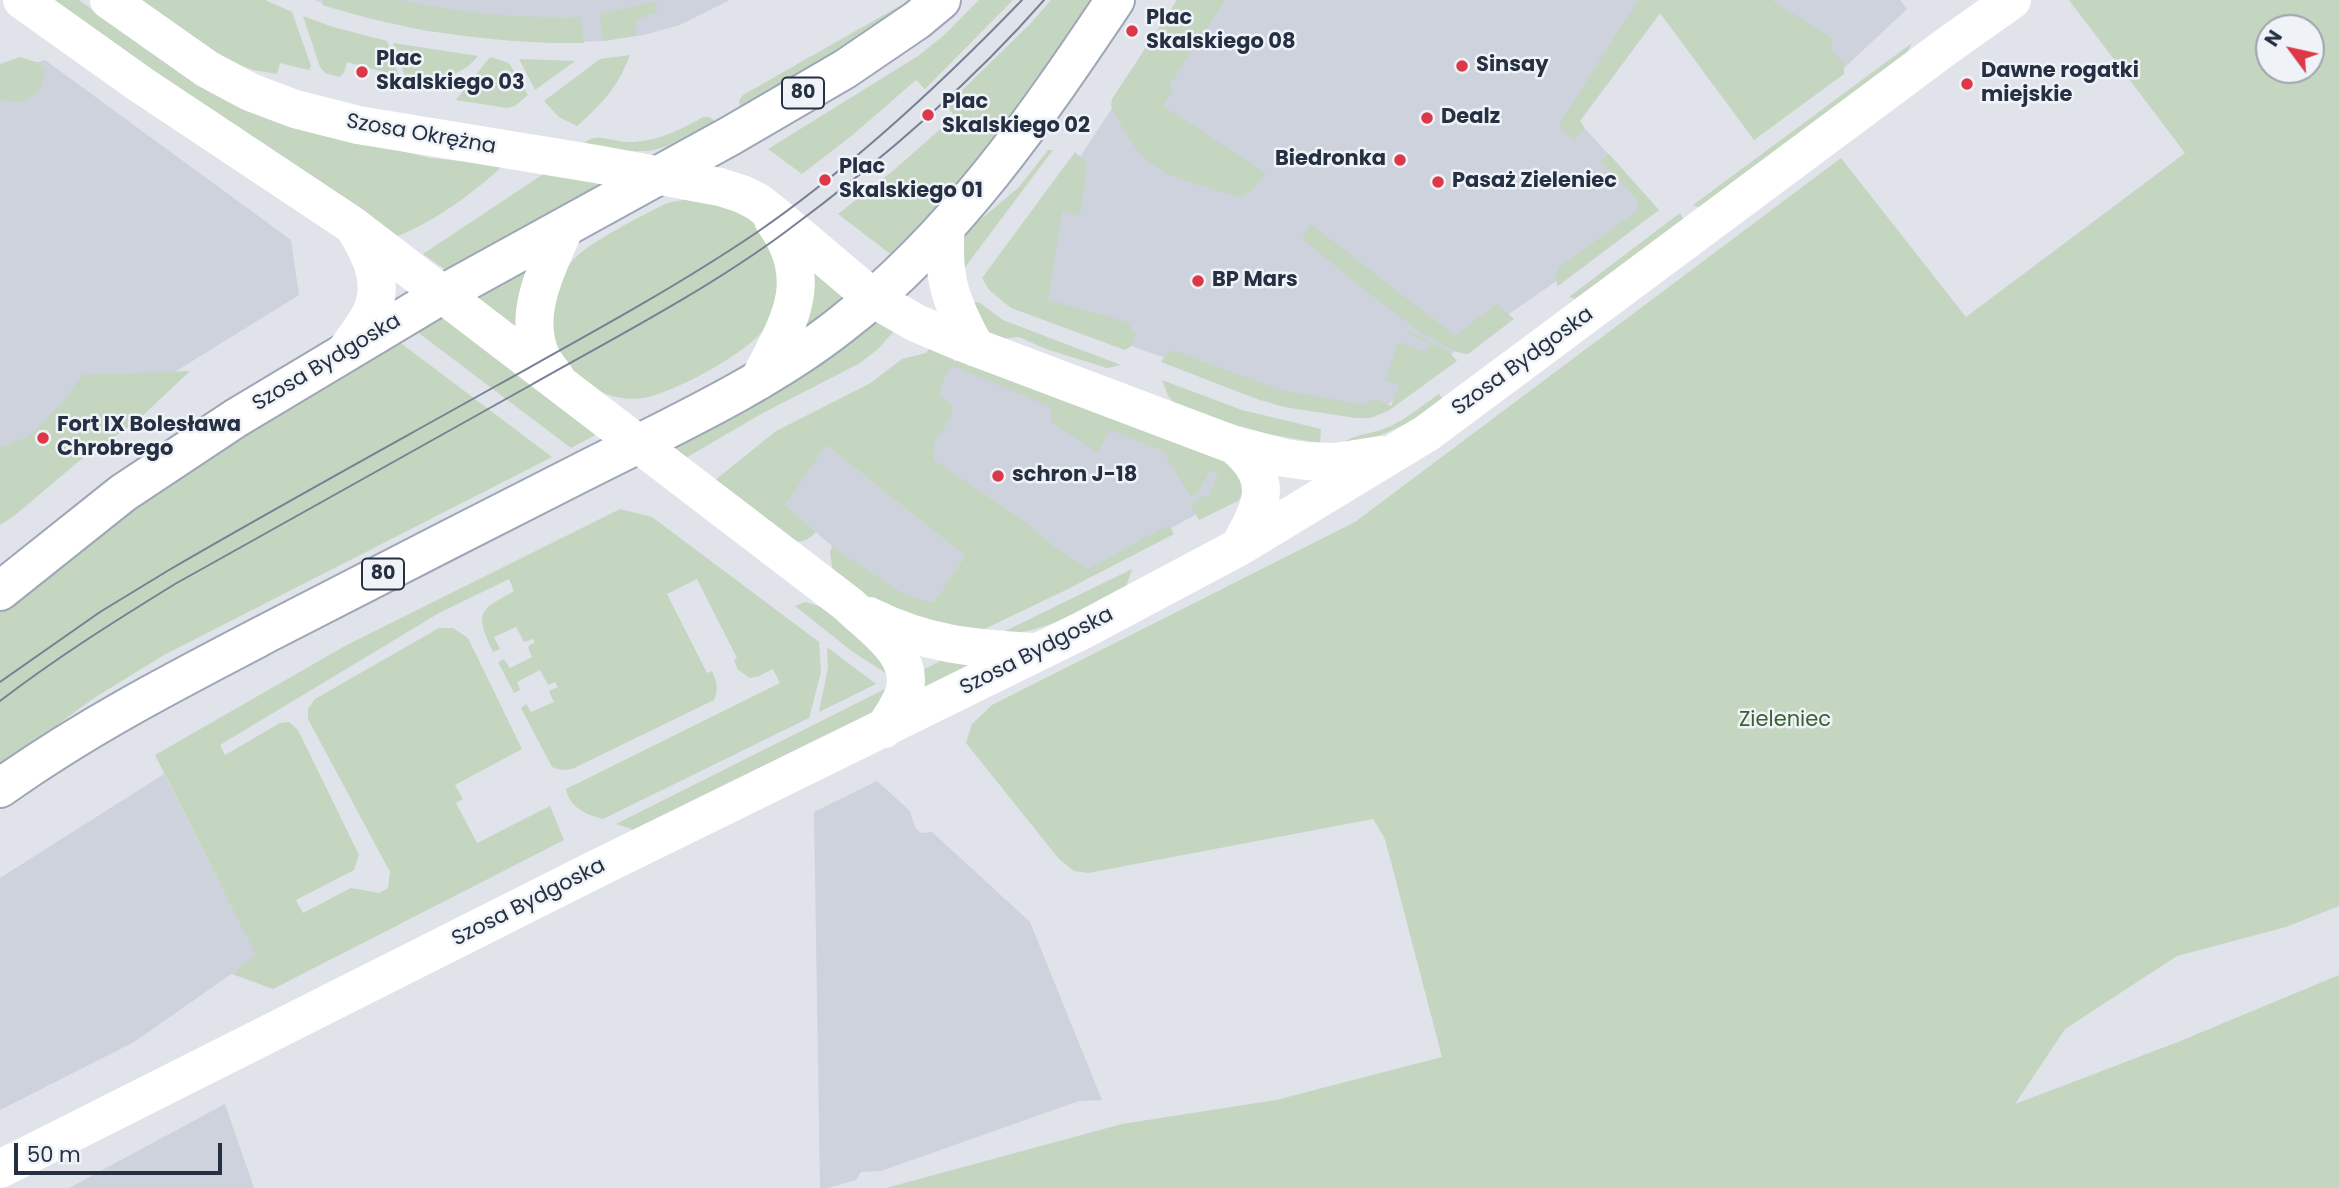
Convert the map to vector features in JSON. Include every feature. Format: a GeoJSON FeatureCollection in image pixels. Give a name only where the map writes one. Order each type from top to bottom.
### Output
{"type":"FeatureCollection","features":[{"type":"Feature","properties":{"kind":"street"},"geometry":{"type":"LineString","coordinates":[[22,0],[140,84],[352,225],[849,605],[894,648],[906,673],[901,701],[884,729]]}},
{"type":"Feature","properties":{"kind":"street","name":"Szosa Okrężna"},"geometry":{"type":"LineString","coordinates":[[109,0],[207,69],[250,92],[304,112],[358,125],[659,176],[720,187],[742,194],[758,202],[874,299],[918,324],[1234,445],[1306,461],[1336,461],[1397,452]]}},
{"type":"Feature","properties":{"kind":"street","name":"80"},"geometry":{"type":"LineString","coordinates":[[565,227],[845,69],[917,20],[941,0]]}},
{"type":"Feature","properties":{"kind":"street","name":"80"},"geometry":{"type":"LineString","coordinates":[[0,788],[34,763],[128,705],[759,380],[839,327],[874,299],[946,228],[987,180],[1041,108],[1115,0]]}},
{"type":"Feature","properties":{"kind":"street","name":"Szosa Bydgoska"},"geometry":{"type":"LineString","coordinates":[[0,1169],[580,877],[1036,653],[1240,547],[1427,433],[2006,3]]}},
{"type":"Feature","properties":{"kind":"street","name":"Szosa Okrężna"},"geometry":{"type":"LineString","coordinates":[[758,202],[783,234],[792,252],[796,270],[794,305],[759,380]]}},
{"type":"Feature","properties":{"kind":"street"},"geometry":{"type":"LineString","coordinates":[[346,351],[372,313],[376,298],[373,263],[368,249],[352,225]]}},
{"type":"Feature","properties":{"kind":"street"},"geometry":{"type":"LineString","coordinates":[[563,387],[543,360],[535,337],[536,306],[547,267],[565,227]]}},
{"type":"Feature","properties":{"kind":"street","name":"Szosa Bydgoska"},"geometry":{"type":"LineString","coordinates":[[0,592],[19,574],[123,493],[236,418],[443,294],[565,227]]}},
{"type":"Feature","properties":{"kind":"street"},"geometry":{"type":"LineString","coordinates":[[946,228],[944,250],[949,293],[976,348]]}},
{"type":"Feature","properties":{"kind":"street"},"geometry":{"type":"LineString","coordinates":[[1234,445],[1246,455],[1260,474],[1261,491],[1258,511],[1240,547]]}},
{"type":"Feature","properties":{"kind":"street"},"geometry":{"type":"LineString","coordinates":[[849,605],[891,626],[931,641],[1036,653]]}},
{"type":"Feature","properties":{"kind":"shaded area"},"geometry":{"type":"Polygon","coordinates":[[[314,0],[730,0],[680,25],[644,35],[602,41],[549,43],[426,31],[368,18],[314,0]]]}},
{"type":"Feature","properties":{"kind":"shaded area"},"geometry":{"type":"Polygon","coordinates":[[[1183,0],[1670,0],[1579,122],[1659,210],[1457,350],[1383,408],[1276,397],[1035,312],[1019,250],[1183,0]]]}},
{"type":"Feature","properties":{"kind":"shaded area"},"geometry":{"type":"Polygon","coordinates":[[[1733,0],[1900,0],[1907,9],[1843,69],[1733,0]]]}},
{"type":"Feature","properties":{"kind":"shaded area"},"geometry":{"type":"Polygon","coordinates":[[[45,60],[291,240],[299,295],[173,373],[0,503],[0,72],[45,60]]]}},
{"type":"Feature","properties":{"kind":"shaded area"},"geometry":{"type":"Polygon","coordinates":[[[944,357],[1246,487],[1038,601],[867,469],[944,357]]]}},
{"type":"Feature","properties":{"kind":"shaded area"},"geometry":{"type":"Polygon","coordinates":[[[825,444],[965,556],[933,603],[903,593],[832,546],[785,505],[825,444]]]}},
{"type":"Feature","properties":{"kind":"shaded area"},"geometry":{"type":"Polygon","coordinates":[[[164,774],[257,956],[134,1042],[0,1110],[0,878],[164,774]]]}},
{"type":"Feature","properties":{"kind":"shaded area"},"geometry":{"type":"Polygon","coordinates":[[[877,781],[910,811],[915,827],[921,833],[932,832],[1030,922],[1102,1100],[1079,1101],[881,1171],[861,1172],[856,1180],[820,1188],[814,812],[877,781]]]}},
{"type":"Feature","properties":{"kind":"shaded area"},"geometry":{"type":"Polygon","coordinates":[[[225,1104],[254,1188],[69,1188],[225,1104]]]}},
{"type":"Feature","properties":{"kind":"green space"},"geometry":{"type":"Polygon","coordinates":[[[53,0],[79,0],[146,49],[348,138],[430,158],[503,165],[454,205],[398,236],[147,68],[53,0]]]}},
{"type":"Feature","properties":{"kind":"green space"},"geometry":{"type":"Polygon","coordinates":[[[140,0],[265,0],[292,12],[311,66],[309,70],[280,63],[277,74],[253,70],[229,61],[140,0]]]}},
{"type":"Feature","properties":{"kind":"green space"},"geometry":{"type":"Polygon","coordinates":[[[324,0],[399,0],[460,11],[512,16],[581,17],[584,43],[518,41],[419,29],[322,5],[324,0]]]}},
{"type":"Feature","properties":{"kind":"green space"},"geometry":{"type":"Polygon","coordinates":[[[910,0],[869,29],[740,107],[739,101],[743,95],[910,0]]]}},
{"type":"Feature","properties":{"kind":"green space"},"geometry":{"type":"Polygon","coordinates":[[[979,0],[1013,0],[925,89],[916,80],[802,174],[768,149],[918,56],[943,36],[979,0]]]}},
{"type":"Feature","properties":{"kind":"green space"},"geometry":{"type":"Polygon","coordinates":[[[1051,0],[1096,0],[983,159],[893,256],[838,214],[894,170],[955,116],[946,106],[1051,0]]]}},
{"type":"Feature","properties":{"kind":"green space"},"geometry":{"type":"Polygon","coordinates":[[[1177,0],[1225,0],[1169,86],[1173,90],[1163,106],[1266,173],[1251,192],[1240,197],[1186,181],[1161,170],[1140,153],[1111,106],[1112,99],[1177,0]]]}},
{"type":"Feature","properties":{"kind":"green space"},"geometry":{"type":"Polygon","coordinates":[[[1638,0],[1771,0],[1832,38],[1833,52],[1844,62],[1844,74],[1754,140],[1660,13],[1580,121],[1585,128],[1574,140],[1561,130],[1560,123],[1638,0]]]}},
{"type":"Feature","properties":{"kind":"green space","name":"Zieleniec"},"geometry":{"type":"Polygon","coordinates":[[[2069,0],[2339,0],[2339,906],[2286,927],[2177,956],[2065,1029],[2015,1104],[2178,1042],[2339,975],[2339,1188],[886,1188],[1122,1124],[1276,1100],[1442,1057],[1385,839],[1373,819],[1088,873],[1074,871],[1059,859],[966,743],[972,724],[992,705],[1355,522],[1841,158],[1966,317],[2185,153],[2069,0]]]}},
{"type":"Feature","properties":{"kind":"green space"},"geometry":{"type":"Polygon","coordinates":[[[656,1],[657,12],[636,20],[635,36],[603,41],[600,14],[656,1]]]}},
{"type":"Feature","properties":{"kind":"green space"},"geometry":{"type":"Polygon","coordinates":[[[303,16],[387,41],[399,76],[347,62],[344,73],[339,77],[325,73],[320,67],[303,16]]]}},
{"type":"Feature","properties":{"kind":"green space"},"geometry":{"type":"Polygon","coordinates":[[[393,43],[478,56],[456,74],[409,88],[393,43]]]}},
{"type":"Feature","properties":{"kind":"green space"},"geometry":{"type":"Polygon","coordinates":[[[1912,43],[1902,62],[1701,208],[1693,205],[1912,43]]]}},
{"type":"Feature","properties":{"kind":"green space"},"geometry":{"type":"Polygon","coordinates":[[[630,55],[608,94],[577,126],[559,117],[544,101],[600,59],[630,55]]]}},
{"type":"Feature","properties":{"kind":"green space"},"geometry":{"type":"Polygon","coordinates":[[[20,57],[39,63],[45,70],[39,91],[23,102],[0,100],[0,64],[20,57]]]}},
{"type":"Feature","properties":{"kind":"green space"},"geometry":{"type":"Polygon","coordinates":[[[490,57],[509,63],[528,95],[515,106],[507,108],[456,100],[490,57]]]}},
{"type":"Feature","properties":{"kind":"green space"},"geometry":{"type":"Polygon","coordinates":[[[519,59],[575,61],[535,90],[519,59]]]}},
{"type":"Feature","properties":{"kind":"green space"},"geometry":{"type":"Polygon","coordinates":[[[703,117],[710,117],[715,122],[662,148],[636,151],[583,144],[593,138],[636,142],[656,138],[703,117]]]}},
{"type":"Feature","properties":{"kind":"green space"},"geometry":{"type":"Polygon","coordinates":[[[1048,150],[1053,150],[963,270],[960,242],[967,231],[1019,187],[1048,150]]]}},
{"type":"Feature","properties":{"kind":"green space"},"geometry":{"type":"Polygon","coordinates":[[[1075,152],[1087,163],[1081,211],[1078,216],[1062,211],[1048,300],[1127,322],[1136,335],[1131,346],[1125,350],[1011,308],[989,290],[982,278],[1075,152]]]}},
{"type":"Feature","properties":{"kind":"green space"},"geometry":{"type":"Polygon","coordinates":[[[1609,154],[1659,210],[1558,286],[1556,275],[1562,265],[1636,212],[1636,198],[1600,162],[1609,154]]]}},
{"type":"Feature","properties":{"kind":"green space"},"geometry":{"type":"Polygon","coordinates":[[[545,173],[600,184],[446,270],[423,254],[545,173]]]}},
{"type":"Feature","properties":{"kind":"green space"},"geometry":{"type":"Polygon","coordinates":[[[689,199],[735,209],[752,221],[767,237],[780,267],[780,282],[772,318],[765,330],[735,355],[675,387],[639,399],[603,393],[571,369],[561,352],[553,315],[555,296],[562,277],[580,253],[604,237],[668,203],[689,199]]]}},
{"type":"Feature","properties":{"kind":"green space"},"geometry":{"type":"Polygon","coordinates":[[[1680,213],[1685,222],[1575,299],[1569,297],[1680,213]]]}},
{"type":"Feature","properties":{"kind":"green space"},"geometry":{"type":"Polygon","coordinates":[[[1311,224],[1455,336],[1497,304],[1514,319],[1468,354],[1453,350],[1409,324],[1302,239],[1311,224]]]}},
{"type":"Feature","properties":{"kind":"green space"},"geometry":{"type":"Polygon","coordinates":[[[531,264],[523,335],[475,297],[531,264]]]}},
{"type":"Feature","properties":{"kind":"green space"},"geometry":{"type":"Polygon","coordinates":[[[814,271],[847,298],[806,330],[814,271]]]}},
{"type":"Feature","properties":{"kind":"green space"},"geometry":{"type":"Polygon","coordinates":[[[976,302],[1003,320],[1121,365],[1107,368],[1046,349],[1019,337],[999,339],[991,336],[965,306],[976,302]]]}},
{"type":"Feature","properties":{"kind":"green space"},"geometry":{"type":"Polygon","coordinates":[[[444,314],[599,433],[571,448],[416,331],[444,314]]]}},
{"type":"Feature","properties":{"kind":"green space"},"geometry":{"type":"Polygon","coordinates":[[[876,320],[895,330],[878,349],[860,363],[761,414],[684,459],[669,447],[876,320]]]}},
{"type":"Feature","properties":{"kind":"green space"},"geometry":{"type":"Polygon","coordinates":[[[1411,332],[1448,351],[1457,361],[1388,411],[1370,418],[1284,407],[1161,362],[1167,353],[1175,351],[1280,390],[1364,405],[1375,399],[1391,406],[1399,384],[1385,380],[1397,345],[1402,343],[1425,352],[1430,343],[1406,333],[1411,332]]]}},
{"type":"Feature","properties":{"kind":"green space"},"geometry":{"type":"Polygon","coordinates":[[[398,341],[552,457],[164,655],[94,698],[0,767],[0,612],[118,517],[223,444],[398,341]]]}},
{"type":"Feature","properties":{"kind":"green space"},"geometry":{"type":"Polygon","coordinates":[[[931,346],[955,357],[952,365],[958,358],[1237,461],[1244,492],[1238,501],[1199,520],[1191,505],[1204,496],[1208,497],[1218,475],[1209,471],[1198,493],[1191,497],[1163,451],[1110,430],[1097,452],[1051,422],[1051,407],[951,365],[939,394],[953,406],[951,417],[934,443],[934,460],[1088,569],[1169,525],[1174,534],[976,633],[893,614],[833,573],[830,553],[832,546],[903,593],[933,603],[965,556],[826,445],[785,505],[816,532],[799,542],[791,541],[714,481],[776,431],[869,384],[902,359],[926,353],[931,346]]]}},
{"type":"Feature","properties":{"kind":"green space"},"geometry":{"type":"Polygon","coordinates":[[[190,371],[137,421],[79,461],[0,525],[0,448],[31,435],[63,402],[82,375],[190,371]]]}},
{"type":"Feature","properties":{"kind":"green space"},"geometry":{"type":"Polygon","coordinates":[[[1162,380],[1242,410],[1321,429],[1320,443],[1268,434],[1180,409],[1168,396],[1162,380]]]}},
{"type":"Feature","properties":{"kind":"green space"},"geometry":{"type":"Polygon","coordinates":[[[1439,394],[1445,401],[1419,418],[1374,438],[1342,443],[1391,426],[1439,394]]]}},
{"type":"Feature","properties":{"kind":"green space"},"geometry":{"type":"Polygon","coordinates":[[[620,509],[652,517],[819,642],[821,672],[809,718],[603,819],[585,812],[571,801],[566,789],[780,683],[773,669],[750,678],[738,670],[734,660],[737,658],[697,579],[667,594],[707,673],[712,671],[717,686],[714,700],[572,769],[552,767],[521,708],[526,704],[531,712],[554,702],[549,691],[558,687],[555,682],[548,685],[540,670],[517,682],[520,690],[514,693],[498,662],[504,659],[510,668],[532,657],[528,647],[535,642],[533,639],[524,642],[516,627],[494,637],[500,649],[493,652],[482,620],[483,614],[493,603],[514,591],[509,579],[439,613],[220,745],[225,755],[280,723],[289,722],[298,730],[359,855],[354,870],[296,900],[303,913],[351,888],[379,893],[388,888],[390,872],[308,719],[308,709],[315,699],[439,628],[453,628],[468,638],[522,749],[455,785],[463,799],[456,803],[477,843],[550,806],[564,840],[273,989],[232,974],[256,955],[155,755],[345,646],[620,509]]]}},
{"type":"Feature","properties":{"kind":"green space"},"geometry":{"type":"Polygon","coordinates":[[[1132,569],[1126,587],[1079,612],[1033,630],[997,635],[1132,569]]]}},
{"type":"Feature","properties":{"kind":"green space"},"geometry":{"type":"Polygon","coordinates":[[[805,602],[831,610],[890,660],[890,676],[853,652],[795,606],[805,602]]]}},
{"type":"Feature","properties":{"kind":"green space"},"geometry":{"type":"Polygon","coordinates":[[[827,647],[876,684],[819,712],[828,668],[827,647]]]}},
{"type":"Feature","properties":{"kind":"green space"},"geometry":{"type":"Polygon","coordinates":[[[944,659],[979,660],[917,696],[917,673],[944,659]]]}},
{"type":"Feature","properties":{"kind":"green space"},"geometry":{"type":"Polygon","coordinates":[[[893,685],[880,710],[634,830],[616,824],[893,685]]]}},
{"type":"Feature","properties":{"kind":"tram line"},"geometry":{"type":"LineString","coordinates":[[0,682],[100,612],[169,570],[628,312],[756,233],[827,180],[895,123],[1022,0]]}},
{"type":"Feature","properties":{"kind":"tram line"},"geometry":{"type":"LineString","coordinates":[[0,701],[64,655],[175,584],[628,331],[754,254],[853,180],[920,123],[953,94],[1044,0]]}},
{"type":"Feature","properties":{"kind":"place","name":"Plac Skalskiego 08"},"geometry":{"type":"Point","coordinates":[1132,31]}},
{"type":"Feature","properties":{"kind":"place","name":"Sinsay"},"geometry":{"type":"Point","coordinates":[1462,66]}},
{"type":"Feature","properties":{"kind":"place","name":"Plac Skalskiego 03"},"geometry":{"type":"Point","coordinates":[362,72]}},
{"type":"Feature","properties":{"kind":"place","name":"Dawne rogatki miejskie"},"geometry":{"type":"Point","coordinates":[1967,84]}},
{"type":"Feature","properties":{"kind":"place","name":"Plac Skalskiego 02"},"geometry":{"type":"Point","coordinates":[928,115]}},
{"type":"Feature","properties":{"kind":"place","name":"Dealz"},"geometry":{"type":"Point","coordinates":[1427,118]}},
{"type":"Feature","properties":{"kind":"place","name":"Biedronka"},"geometry":{"type":"Point","coordinates":[1400,160]}},
{"type":"Feature","properties":{"kind":"place","name":"Plac Skalskiego 01"},"geometry":{"type":"Point","coordinates":[825,180]}},
{"type":"Feature","properties":{"kind":"place","name":"Pasaż Zieleniec"},"geometry":{"type":"Point","coordinates":[1438,182]}},
{"type":"Feature","properties":{"kind":"place","name":"BP Mars"},"geometry":{"type":"Point","coordinates":[1198,281]}},
{"type":"Feature","properties":{"kind":"place","name":"Fort IX Bolesława Chrobrego"},"geometry":{"type":"Point","coordinates":[43,438]}},
{"type":"Feature","properties":{"kind":"place","name":"schron J-18"},"geometry":{"type":"Point","coordinates":[998,476]}}]}
